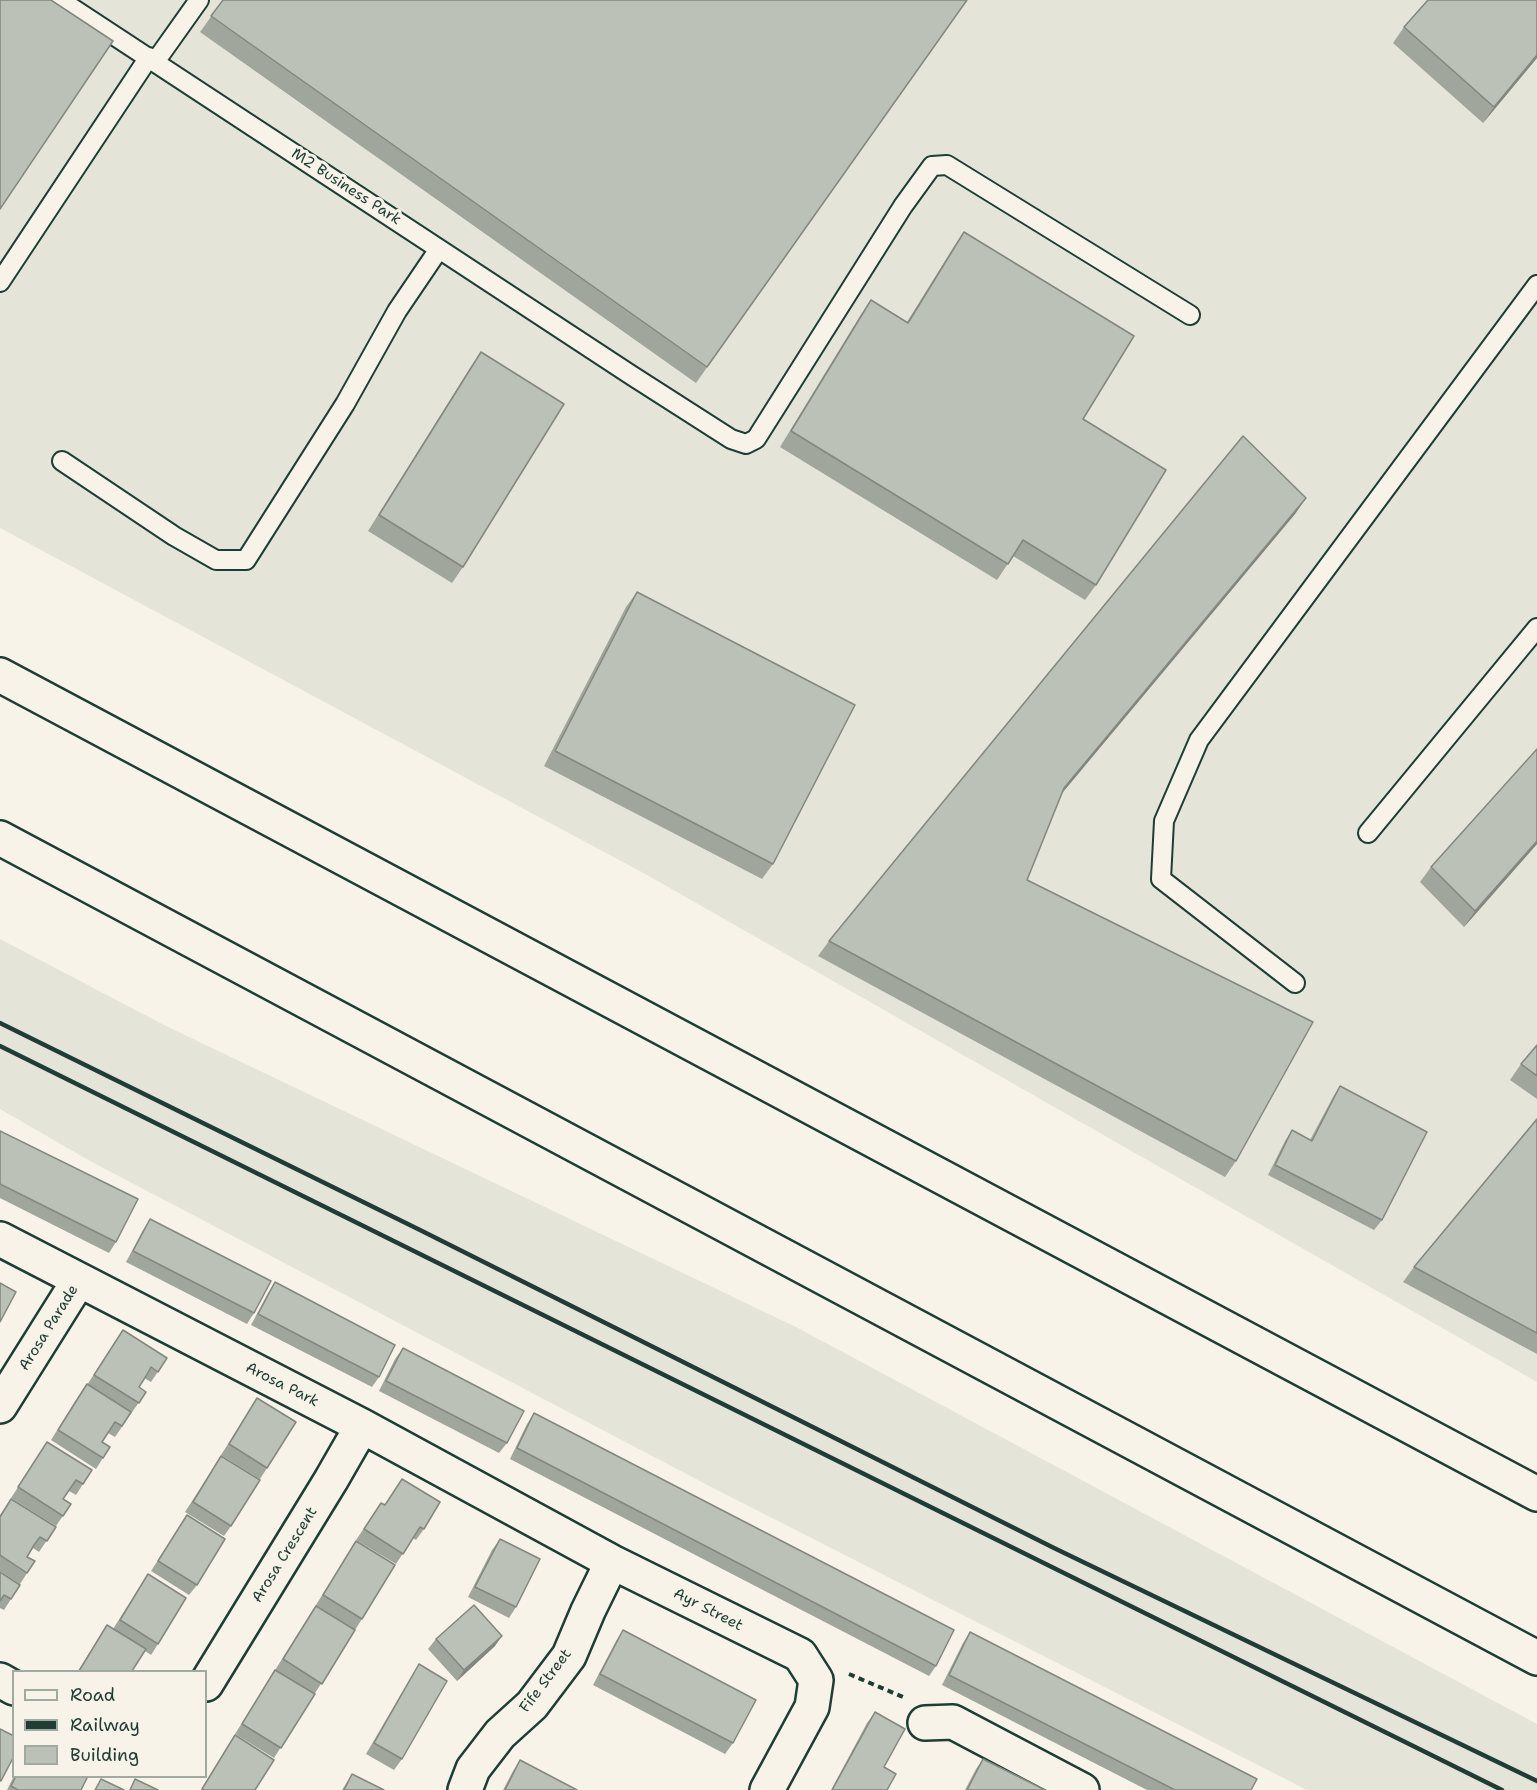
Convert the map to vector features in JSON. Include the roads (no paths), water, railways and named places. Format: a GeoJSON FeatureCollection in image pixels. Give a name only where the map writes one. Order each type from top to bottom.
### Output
{"type":"FeatureCollection","features":[{"type":"Feature","properties":{"kind":"main road"},"geometry":{"type":"LineString","coordinates":[[0,675],[1537,1494]]}},
{"type":"Feature","properties":{"kind":"main road"},"geometry":{"type":"LineString","coordinates":[[0,838],[1537,1658]]}},
{"type":"Feature","properties":{"kind":"main road","name":"Arosa Park"},"geometry":{"type":"LineString","coordinates":[[0,1239],[484,1491]]}},
{"type":"Feature","properties":{"kind":"main road","name":"Arosa Parade"},"geometry":{"type":"LineString","coordinates":[[0,1406],[79,1280]]}},
{"type":"Feature","properties":{"kind":"main road","name":"Arosa Crescent"},"geometry":{"type":"LineString","coordinates":[[207,1682],[362,1426]]}},
{"type":"Feature","properties":{"kind":"main road","name":"Ayr Street"},"geometry":{"type":"LineString","coordinates":[[484,1491],[612,1562],[800,1655],[816,1680],[812,1707],[767,1790]]}},
{"type":"Feature","properties":{"kind":"main road","name":"Fife Street"},"geometry":{"type":"LineString","coordinates":[[465,1790],[473,1769],[500,1734],[532,1705],[569,1656],[612,1562]]}},
{"type":"Feature","properties":{"kind":"main road"},"geometry":{"type":"LineString","coordinates":[[925,1723],[952,1722],[1082,1790]]}},
{"type":"Feature","properties":{"kind":"lane","name":"M2 Business Park"},"geometry":{"type":"LineString","coordinates":[[60,0],[631,375],[731,439],[746,444],[756,439],[903,206],[932,166],[947,165],[1190,315]]}},
{"type":"Feature","properties":{"kind":"lane"},"geometry":{"type":"LineString","coordinates":[[0,282],[152,60],[199,0]]}},
{"type":"Feature","properties":{"kind":"lane"},"geometry":{"type":"LineString","coordinates":[[62,461],[174,536],[216,560],[246,560],[345,404],[397,311],[439,249]]}},
{"type":"Feature","properties":{"kind":"lane"},"geometry":{"type":"LineString","coordinates":[[1295,983],[1161,879],[1164,821],[1199,740],[1537,285]]}},
{"type":"Feature","properties":{"kind":"lane"},"geometry":{"type":"LineString","coordinates":[[1368,833],[1537,628]]}},
{"type":"Feature","properties":{"kind":"railway"},"geometry":{"type":"LineString","coordinates":[[0,1023],[420,1230],[1054,1548],[1537,1781]]}},
{"type":"Feature","properties":{"kind":"railway"},"geometry":{"type":"LineString","coordinates":[[0,1046],[1502,1790]]}}]}
